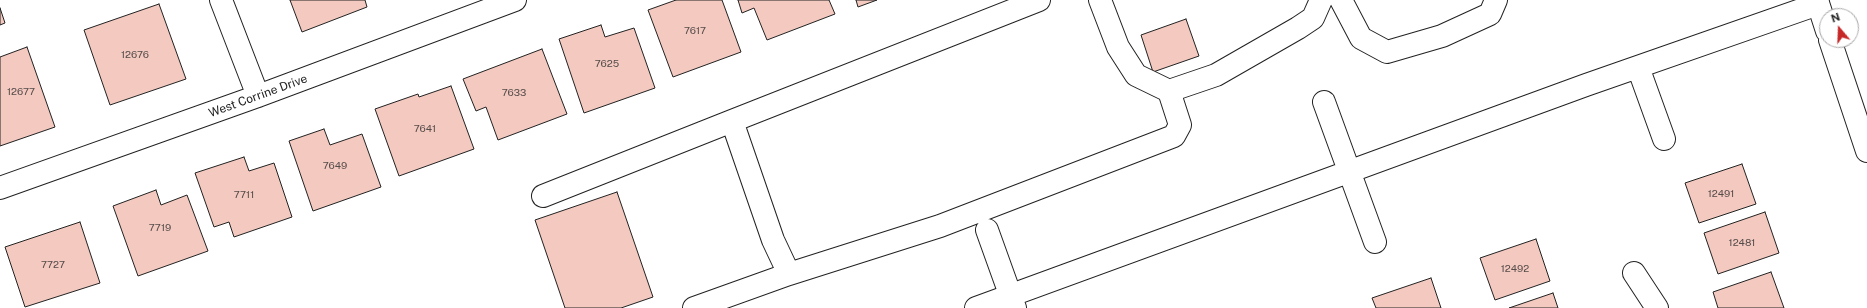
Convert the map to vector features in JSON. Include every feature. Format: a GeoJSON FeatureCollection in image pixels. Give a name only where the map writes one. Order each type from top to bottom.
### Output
{"type":"FeatureCollection","features":[{"type":"Feature","properties":{"kind":"street"},"geometry":{"type":"LineString","coordinates":[[222,0],[258,96]]}},
{"type":"Feature","properties":{"kind":"street","name":"West Corrine Drive"},"geometry":{"type":"LineString","coordinates":[[0,188],[258,96],[515,0]]}},
{"type":"Feature","properties":{"kind":"street"},"geometry":{"type":"LineString","coordinates":[[543,196],[732,120],[1039,0]]}},
{"type":"Feature","properties":{"kind":"street"},"geometry":{"type":"LineString","coordinates":[[1100,0],[1118,47],[1136,75],[1169,91],[1216,75],[1298,28],[1313,18],[1321,0]]}},
{"type":"Feature","properties":{"kind":"street"},"geometry":{"type":"LineString","coordinates":[[1341,0],[1361,38],[1387,52],[1442,36],[1490,14],[1496,0]]}},
{"type":"Feature","properties":{"kind":"street"},"geometry":{"type":"LineString","coordinates":[[976,308],[1013,302],[1350,172],[1817,2]]}},
{"type":"Feature","properties":{"kind":"street"},"geometry":{"type":"LineString","coordinates":[[1833,48],[1867,150]]}},
{"type":"Feature","properties":{"kind":"street"},"geometry":{"type":"LineString","coordinates":[[1638,67],[1664,139]]}},
{"type":"Feature","properties":{"kind":"street"},"geometry":{"type":"LineString","coordinates":[[694,308],[789,274],[940,226],[1174,136],[1180,125],[1169,91]]}},
{"type":"Feature","properties":{"kind":"street"},"geometry":{"type":"LineString","coordinates":[[1324,102],[1375,242]]}},
{"type":"Feature","properties":{"kind":"street"},"geometry":{"type":"LineString","coordinates":[[732,120],[773,240],[789,274]]}},
{"type":"Feature","properties":{"kind":"street"},"geometry":{"type":"LineString","coordinates":[[987,230],[1013,302]]}},
{"type":"Feature","properties":{"kind":"street"},"geometry":{"type":"LineString","coordinates":[[1634,273],[1657,308]]}},
{"type":"Feature","properties":{"kind":"building"},"geometry":{"type":"Polygon","coordinates":[[[290,0],[365,0],[367,7],[302,32],[290,0]]]}},
{"type":"Feature","properties":{"kind":"building"},"geometry":{"type":"Polygon","coordinates":[[[676,0],[722,0],[741,52],[673,77],[648,10],[676,0]]]}},
{"type":"Feature","properties":{"kind":"building"},"geometry":{"type":"Polygon","coordinates":[[[738,0],[829,0],[835,14],[767,40],[754,8],[742,13],[738,0]]]}},
{"type":"Feature","properties":{"kind":"building"},"geometry":{"type":"Polygon","coordinates":[[[856,0],[877,0],[858,7],[856,0]]]}},
{"type":"Feature","properties":{"kind":"building"},"geometry":{"type":"Polygon","coordinates":[[[159,4],[186,79],[110,105],[84,30],[159,4]]]}},
{"type":"Feature","properties":{"kind":"building"},"geometry":{"type":"Polygon","coordinates":[[[0,8],[5,23],[0,25],[0,8]]]}},
{"type":"Feature","properties":{"kind":"building"},"geometry":{"type":"Polygon","coordinates":[[[1186,19],[1199,56],[1153,72],[1141,35],[1186,19]]]}},
{"type":"Feature","properties":{"kind":"building"},"geometry":{"type":"Polygon","coordinates":[[[601,25],[605,37],[634,28],[655,88],[584,113],[559,39],[601,25]]]}},
{"type":"Feature","properties":{"kind":"building"},"geometry":{"type":"Polygon","coordinates":[[[27,47],[55,127],[0,146],[0,57],[27,47]]]}},
{"type":"Feature","properties":{"kind":"building"},"geometry":{"type":"Polygon","coordinates":[[[542,49],[567,114],[498,140],[486,107],[476,111],[463,79],[542,49]]]}},
{"type":"Feature","properties":{"kind":"building"},"geometry":{"type":"Polygon","coordinates":[[[451,86],[474,149],[399,176],[375,109],[418,94],[419,97],[451,86]]]}},
{"type":"Feature","properties":{"kind":"building"},"geometry":{"type":"Polygon","coordinates":[[[324,129],[330,145],[362,134],[381,187],[313,211],[289,141],[324,129]]]}},
{"type":"Feature","properties":{"kind":"building"},"geometry":{"type":"Polygon","coordinates":[[[244,157],[249,171],[274,163],[292,217],[234,237],[229,222],[214,227],[195,173],[244,157]]]}},
{"type":"Feature","properties":{"kind":"building"},"geometry":{"type":"Polygon","coordinates":[[[1742,164],[1756,204],[1699,223],[1685,183],[1742,164]]]}},
{"type":"Feature","properties":{"kind":"building"},"geometry":{"type":"Polygon","coordinates":[[[156,190],[161,205],[187,195],[208,251],[138,276],[113,206],[156,190]]]}},
{"type":"Feature","properties":{"kind":"building"},"geometry":{"type":"Polygon","coordinates":[[[617,192],[653,297],[621,308],[565,308],[535,220],[617,192]]]}},
{"type":"Feature","properties":{"kind":"building"},"geometry":{"type":"Polygon","coordinates":[[[1765,212],[1779,253],[1718,274],[1704,233],[1765,212]]]}},
{"type":"Feature","properties":{"kind":"building"},"geometry":{"type":"Polygon","coordinates":[[[80,222],[100,283],[25,307],[5,247],[80,222]]]}},
{"type":"Feature","properties":{"kind":"building"},"geometry":{"type":"Polygon","coordinates":[[[1536,239],[1550,281],[1495,300],[1480,258],[1536,239]]]}},
{"type":"Feature","properties":{"kind":"building"},"geometry":{"type":"Polygon","coordinates":[[[1771,272],[1784,308],[1718,308],[1713,292],[1771,272]]]}},
{"type":"Feature","properties":{"kind":"building"},"geometry":{"type":"Polygon","coordinates":[[[1431,278],[1441,308],[1376,308],[1372,298],[1431,278]]]}},
{"type":"Feature","properties":{"kind":"building"},"geometry":{"type":"Polygon","coordinates":[[[1553,293],[1558,308],[1509,308],[1553,293]]]}}]}
